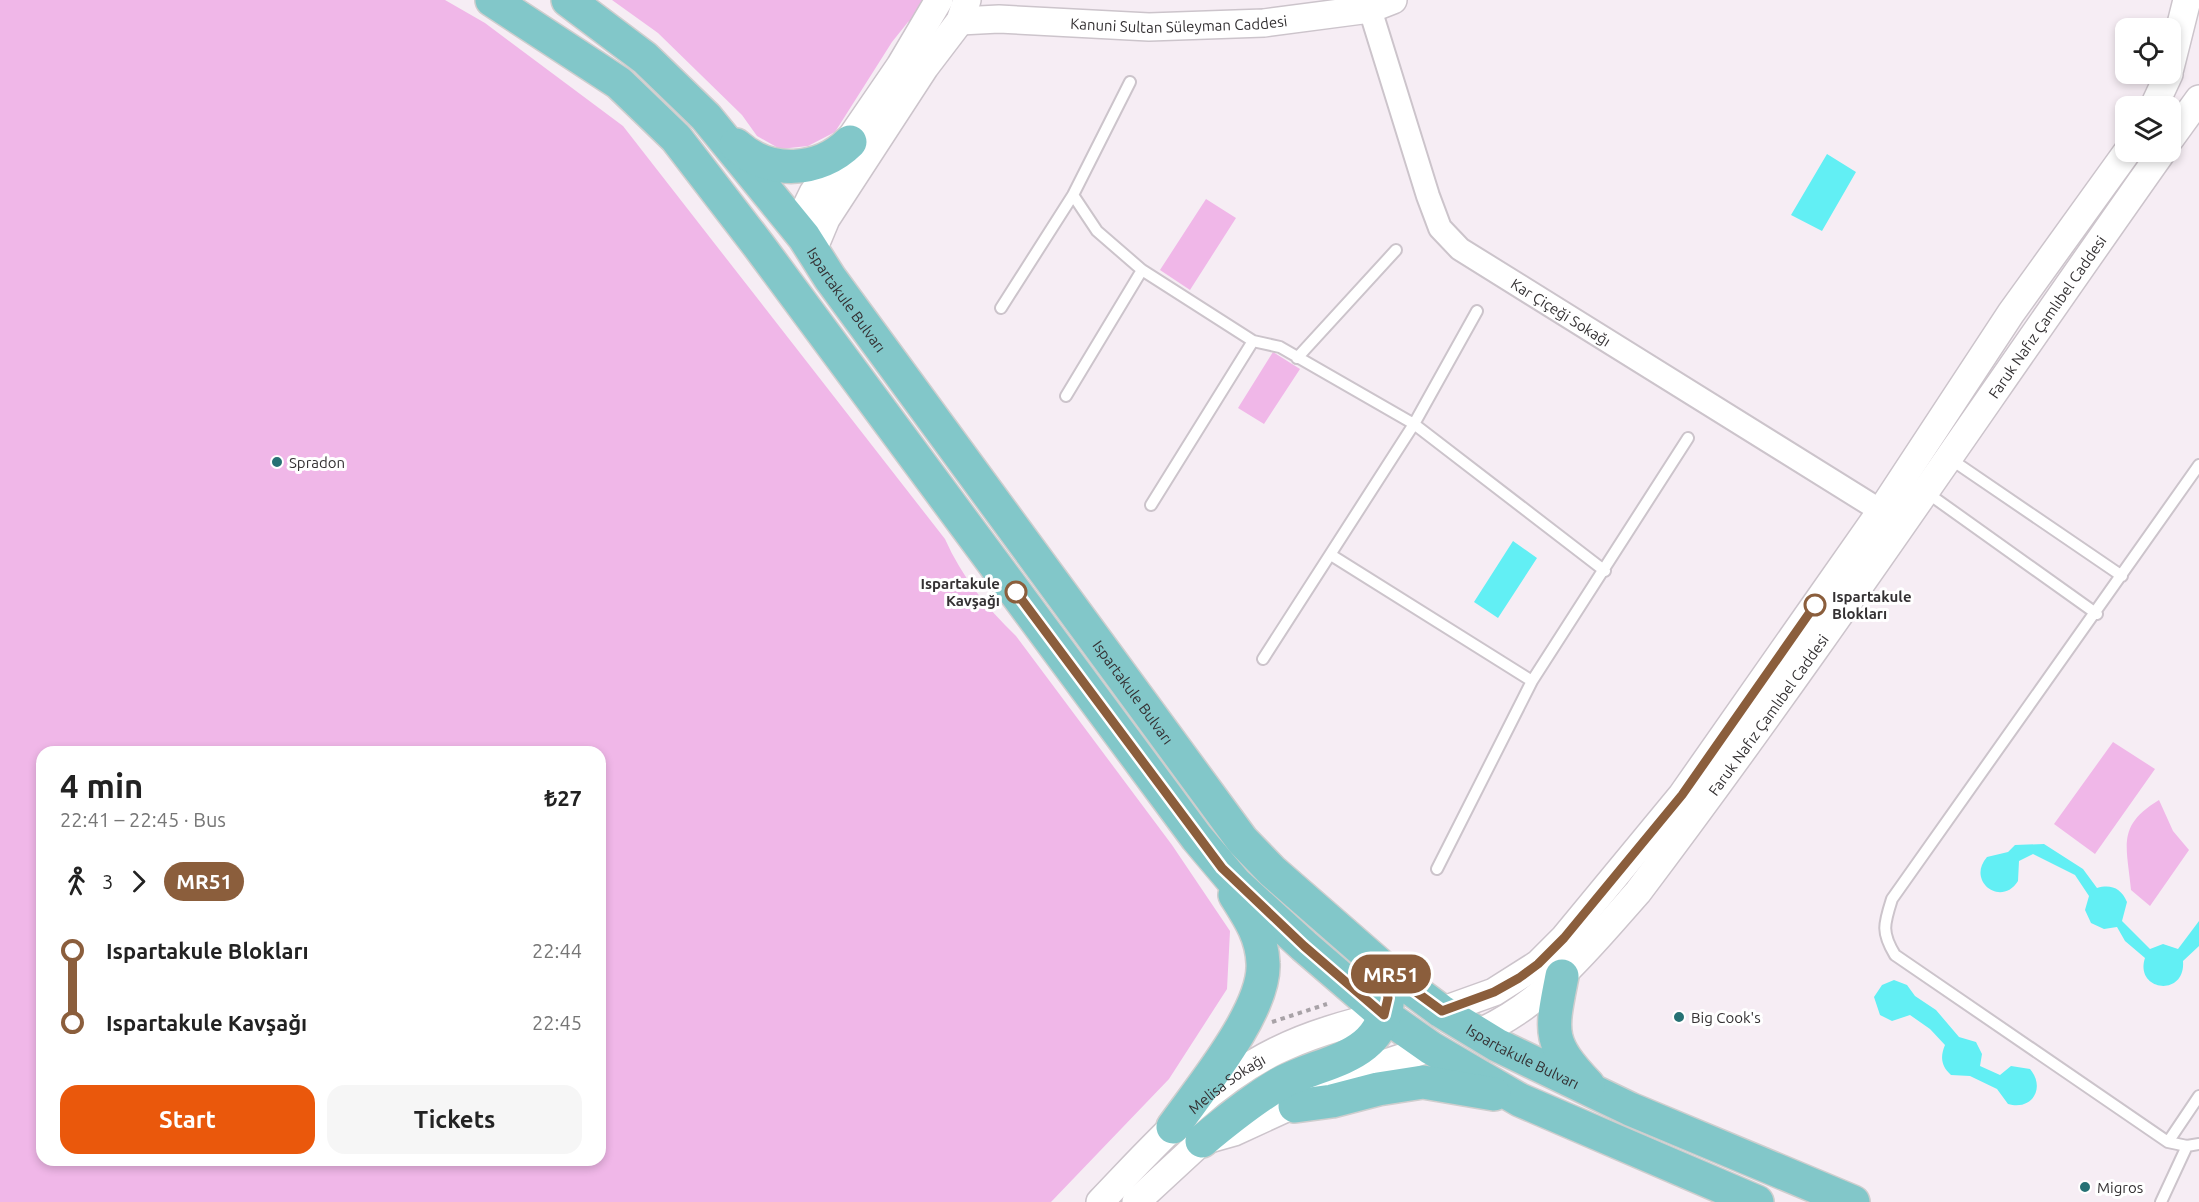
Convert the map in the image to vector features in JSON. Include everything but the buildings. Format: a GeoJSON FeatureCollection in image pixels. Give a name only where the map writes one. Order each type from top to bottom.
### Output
{"type":"FeatureCollection","features":[{"type":"Feature","properties":{"kind":"main road","name":"Ispartakule Bulvarı"},"geometry":{"type":"LineString","coordinates":[[492,0],[619,83],[642,102],[676,138],[794,251],[830,279],[1242,840],[1272,871],[1382,967],[1442,1011],[1526,1061],[1595,1093],[1852,1202]]}},
{"type":"Feature","properties":{"kind":"main road","name":"Ispartakule Bulvarı"},"geometry":{"type":"LineString","coordinates":[[568,0],[645,58],[706,117],[794,251],[1209,853],[1235,883],[1384,1015],[1431,1048],[1520,1100],[1757,1202]]}},
{"type":"Feature","properties":{"kind":"main road"},"geometry":{"type":"LineString","coordinates":[[706,117],[746,154],[763,164],[798,165],[820,162],[835,157],[850,142]]}},
{"type":"Feature","properties":{"kind":"main road"},"geometry":{"type":"LineString","coordinates":[[1173,1127],[1245,1021],[1261,987],[1263,973],[1263,961],[1256,928],[1209,853]]}},
{"type":"Feature","properties":{"kind":"main road"},"geometry":{"type":"LineString","coordinates":[[1202,1141],[1280,1084],[1361,1050],[1377,1034],[1384,1015],[1388,998],[1382,967]]}},
{"type":"Feature","properties":{"kind":"main road"},"geometry":{"type":"LineString","coordinates":[[1562,976],[1554,1015],[1556,1039],[1562,1055],[1595,1093]]}},
{"type":"Feature","properties":{"kind":"main road"},"geometry":{"type":"LineString","coordinates":[[1384,1015],[1442,1011]]}},
{"type":"Feature","properties":{"kind":"main road"},"geometry":{"type":"LineString","coordinates":[[1431,1048],[1478,1033]]}},
{"type":"Feature","properties":{"kind":"main road"},"geometry":{"type":"LineString","coordinates":[[1295,1106],[1332,1101],[1378,1089],[1423,1082],[1520,1100]]}},
{"type":"Feature","properties":{"kind":"street"},"geometry":{"type":"LineString","coordinates":[[794,251],[813,194],[850,142],[939,0]]}},
{"type":"Feature","properties":{"kind":"street"},"geometry":{"type":"LineString","coordinates":[[1031,0],[1051,21]]}},
{"type":"Feature","properties":{"kind":"street"},"geometry":{"type":"LineString","coordinates":[[2184,1],[2192,25],[2199,32]]}},
{"type":"Feature","properties":{"kind":"street"},"geometry":{"type":"LineString","coordinates":[[2180,18],[2184,1]]}},
{"type":"Feature","properties":{"kind":"street","name":"Kanuni Sultan Süleyman Caddesi"},"geometry":{"type":"LineString","coordinates":[[958,7],[999,19],[1149,27],[1264,23],[1382,5]]}},
{"type":"Feature","properties":{"kind":"street","name":"Kar Çiçeği Sokağı"},"geometry":{"type":"LineString","coordinates":[[1382,5],[1428,196],[1440,228],[1460,249],[1895,513]]}},
{"type":"Feature","properties":{"kind":"street"},"geometry":{"type":"LineString","coordinates":[[794,251],[826,219],[925,67],[958,7]]}},
{"type":"Feature","properties":{"kind":"street"},"geometry":{"type":"LineString","coordinates":[[2181,124],[2199,99]]}},
{"type":"Feature","properties":{"kind":"street","name":"Faruk Nafız Çamlıbel Caddesi"},"geometry":{"type":"LineString","coordinates":[[1478,1033],[1503,1022],[1531,1004],[1562,976],[1652,874],[1895,513],[2011,313],[2120,162]]}},
{"type":"Feature","properties":{"kind":"street","name":"Faruk Nafız Çamlıbel Caddesi"},"geometry":{"type":"LineString","coordinates":[[1442,1011],[1494,992],[1519,978],[1538,964],[1564,938],[1682,795],[1895,513],[1948,458],[2155,162]]}},
{"type":"Feature","properties":{"kind":"street","name":"Melisa Sokağı"},"geometry":{"type":"LineString","coordinates":[[1100,1202],[1204,1098],[1274,1051],[1330,1028],[1384,1015]]}},
{"type":"Feature","properties":{"kind":"street"},"geometry":{"type":"LineString","coordinates":[[1136,1202],[1202,1141],[1234,1132],[1295,1106],[1380,1065],[1431,1048]]}},
{"type":"Feature","properties":{"kind":"lane"},"geometry":{"type":"LineString","coordinates":[[1001,308],[1073,195],[1130,82]]}},
{"type":"Feature","properties":{"kind":"lane"},"geometry":{"type":"LineString","coordinates":[[1073,195],[1097,231],[1142,270],[1254,341],[1280,347],[1414,424],[1605,571]]}},
{"type":"Feature","properties":{"kind":"lane"},"geometry":{"type":"LineString","coordinates":[[1297,358],[1396,250]]}},
{"type":"Feature","properties":{"kind":"lane"},"geometry":{"type":"LineString","coordinates":[[1066,396],[1142,270]]}},
{"type":"Feature","properties":{"kind":"lane"},"geometry":{"type":"LineString","coordinates":[[1263,659],[1414,424],[1477,311]]}},
{"type":"Feature","properties":{"kind":"lane"},"geometry":{"type":"LineString","coordinates":[[1151,505],[1254,341]]}},
{"type":"Feature","properties":{"kind":"lane"},"geometry":{"type":"LineString","coordinates":[[1437,869],[1532,681],[1605,571],[1688,438]]}},
{"type":"Feature","properties":{"kind":"lane"},"geometry":{"type":"LineString","coordinates":[[1948,458],[2122,576]]}},
{"type":"Feature","properties":{"kind":"lane"},"geometry":{"type":"LineString","coordinates":[[2199,465],[2097,614],[1892,899],[1885,921],[1885,938],[1895,955],[2168,1142],[2187,1146],[2199,1144]]}},
{"type":"Feature","properties":{"kind":"lane"},"geometry":{"type":"LineString","coordinates":[[1895,513],[2097,614]]}},
{"type":"Feature","properties":{"kind":"lane"},"geometry":{"type":"LineString","coordinates":[[1331,555],[1532,681]]}},
{"type":"Feature","properties":{"kind":"lane"},"geometry":{"type":"LineString","coordinates":[[2168,1142],[2199,1096]]}},
{"type":"Feature","properties":{"kind":"lane"},"geometry":{"type":"LineString","coordinates":[[2161,1202],[2187,1146]]}},
{"type":"Feature","properties":{"kind":"path"},"geometry":{"type":"LineString","coordinates":[[1271,1022],[1327,1004]]}},
{"type":"Feature","properties":{"kind":"shaded area"},"geometry":{"type":"Polygon","coordinates":[[[0,0],[445,0],[485,23],[623,126],[945,539],[959,566],[976,591],[1016,636],[1172,845],[1230,931],[1227,989],[1169,1079],[1051,1202],[0,1202],[0,0]]]}},
{"type":"Feature","properties":{"kind":"shaded area"},"geometry":{"type":"Polygon","coordinates":[[[612,0],[957,0],[938,6],[908,22],[892,42],[835,132],[808,146],[780,149],[757,136],[742,115],[658,33],[612,0]]]}},
{"type":"Feature","properties":{"kind":"shaded area"},"geometry":{"type":"Polygon","coordinates":[[[1206,199],[1236,218],[1190,290],[1160,270],[1206,199]]]}},
{"type":"Feature","properties":{"kind":"shaded area"},"geometry":{"type":"Polygon","coordinates":[[[1273,352],[1300,369],[1264,424],[1238,408],[1273,352]]]}},
{"type":"Feature","properties":{"kind":"shaded area"},"geometry":{"type":"Polygon","coordinates":[[[2113,742],[2155,769],[2095,854],[2054,824],[2113,742]]]}},
{"type":"Feature","properties":{"kind":"shaded area"},"geometry":{"type":"Polygon","coordinates":[[[2159,800],[2173,831],[2189,850],[2150,906],[2131,890],[2127,838],[2136,819],[2159,800]]]}},
{"type":"Feature","properties":{"kind":"water"},"geometry":{"type":"Polygon","coordinates":[[[1827,154],[1856,172],[1822,231],[1791,215],[1827,154]]]}},
{"type":"Feature","properties":{"kind":"water"},"geometry":{"type":"Polygon","coordinates":[[[1513,541],[1537,558],[1498,618],[1474,602],[1513,541]]]}},
{"type":"Feature","properties":{"kind":"water"},"geometry":{"type":"Polygon","coordinates":[[[2044,844],[2083,869],[2097,888],[2111,887],[2119,890],[2127,902],[2122,921],[2150,949],[2163,944],[2178,949],[2199,921],[2199,946],[2183,961],[2182,973],[2177,981],[2161,986],[2153,983],[2147,978],[2144,969],[2145,958],[2125,941],[2117,927],[2104,929],[2091,923],[2085,910],[2089,896],[2075,875],[2033,854],[2019,861],[2018,881],[2011,889],[1995,892],[1983,882],[1982,866],[1987,857],[2008,852],[2015,845],[2044,844]]]}},
{"type":"Feature","properties":{"kind":"water"},"geometry":{"type":"Polygon","coordinates":[[[1894,980],[1907,985],[1915,996],[1936,1010],[1959,1037],[1976,1042],[1982,1054],[1980,1066],[2000,1075],[2011,1066],[2030,1069],[2037,1083],[2034,1096],[2030,1101],[2024,1104],[2008,1104],[1997,1089],[1970,1076],[1951,1075],[1942,1061],[1945,1045],[1930,1029],[1910,1015],[1892,1021],[1880,1015],[1874,997],[1882,985],[1894,980]]]}},
{"type":"Feature","properties":{"kind":"bus line","name":"MR51"},"geometry":{"type":"LineString","coordinates":[[1016,592],[1197,838],[1235,883],[1384,1015],[1388,998],[1387,982],[1382,967],[1442,1011],[1494,992],[1538,964],[1564,938],[1682,795],[1815,605]]}},
{"type":"Feature","properties":{"kind":"place","name":"Spradon"},"geometry":{"type":"Point","coordinates":[277,462]}},
{"type":"Feature","properties":{"kind":"place","name":"Ispartakule Kavşağı"},"geometry":{"type":"Point","coordinates":[1016,592]}},
{"type":"Feature","properties":{"kind":"place","name":"Ispartakule Blokları"},"geometry":{"type":"Point","coordinates":[1815,605]}},
{"type":"Feature","properties":{"kind":"place","name":"Big Cook's"},"geometry":{"type":"Point","coordinates":[1679,1017]}},
{"type":"Feature","properties":{"kind":"place","name":"Migros"},"geometry":{"type":"Point","coordinates":[2085,1187]}}]}
